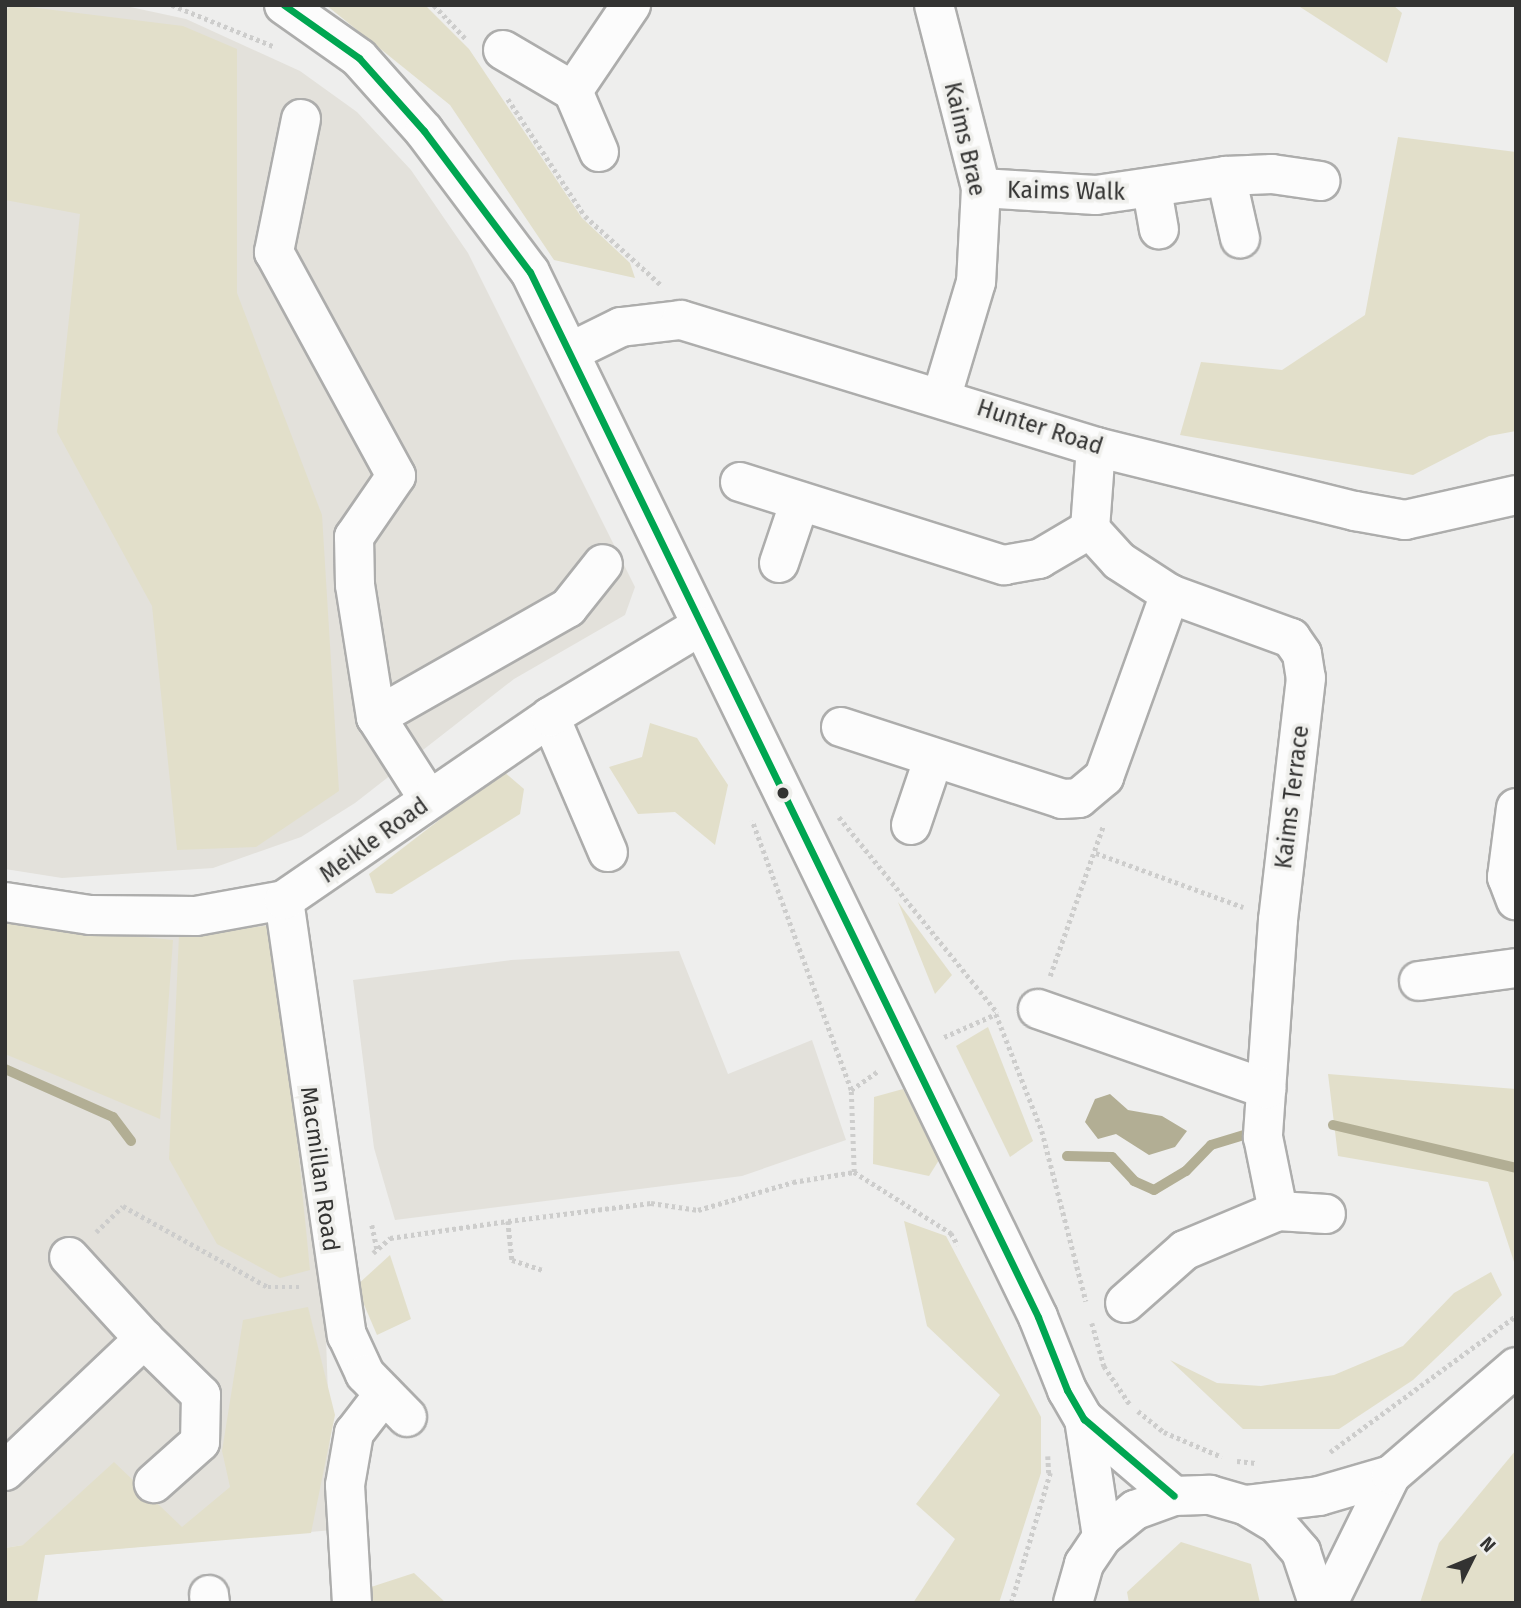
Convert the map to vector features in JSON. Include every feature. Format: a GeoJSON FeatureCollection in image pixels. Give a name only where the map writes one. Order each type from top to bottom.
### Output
{"type":"FeatureCollection","features":[{"type":"Feature","properties":{"kind":"street"},"geometry":{"type":"LineString","coordinates":[[284,5],[359,58],[424,131],[530,272],[1084,1419],[1102,1537]]}},
{"type":"Feature","properties":{"kind":"street"},"geometry":{"type":"LineString","coordinates":[[573,91],[631,5]]}},
{"type":"Feature","properties":{"kind":"street","name":"Kaims Brae"},"geometry":{"type":"LineString","coordinates":[[934,5],[981,188],[976,282],[942,395]]}},
{"type":"Feature","properties":{"kind":"street"},"geometry":{"type":"LineString","coordinates":[[491,60],[573,91],[599,152]]}},
{"type":"Feature","properties":{"kind":"street"},"geometry":{"type":"LineString","coordinates":[[301,119],[274,252],[396,476],[354,537],[376,716],[429,800]]}},
{"type":"Feature","properties":{"kind":"street","name":"Kaims Walk"},"geometry":{"type":"LineString","coordinates":[[981,188],[1085,195],[1152,190],[1226,176],[1272,174],[1320,181]]}},
{"type":"Feature","properties":{"kind":"street"},"geometry":{"type":"LineString","coordinates":[[1226,176],[1240,238]]}},
{"type":"Feature","properties":{"kind":"street","name":"Kaims Walk"},"geometry":{"type":"LineString","coordinates":[[1152,190],[1159,229]]}},
{"type":"Feature","properties":{"kind":"street","name":"Hunter Road"},"geometry":{"type":"LineString","coordinates":[[570,352],[621,327],[681,320],[942,395],[1096,447],[1405,520],[1515,499]]}},
{"type":"Feature","properties":{"kind":"street"},"geometry":{"type":"LineString","coordinates":[[740,482],[1004,565],[1039,559],[1090,529],[1096,447]]}},
{"type":"Feature","properties":{"kind":"street"},"geometry":{"type":"LineString","coordinates":[[779,563],[800,501]]}},
{"type":"Feature","properties":{"kind":"street","name":"Kaims Terrace"},"geometry":{"type":"LineString","coordinates":[[1090,529],[1119,561],[1170,594],[1271,627],[1303,654],[1306,678],[1278,920],[1266,1089],[1267,1175],[1278,1210]]}},
{"type":"Feature","properties":{"kind":"street"},"geometry":{"type":"LineString","coordinates":[[376,716],[568,608],[603,564]]}},
{"type":"Feature","properties":{"kind":"street"},"geometry":{"type":"LineString","coordinates":[[841,727],[933,760],[1062,799],[1093,792],[1112,760],[1170,594]]}},
{"type":"Feature","properties":{"kind":"street","name":"Meikle Road"},"geometry":{"type":"LineString","coordinates":[[5,902],[90,915],[196,916],[284,900],[551,717],[700,626]]}},
{"type":"Feature","properties":{"kind":"street"},"geometry":{"type":"LineString","coordinates":[[551,717],[608,852]]}},
{"type":"Feature","properties":{"kind":"street"},"geometry":{"type":"LineString","coordinates":[[911,825],[933,760]]}},
{"type":"Feature","properties":{"kind":"street"},"geometry":{"type":"LineString","coordinates":[[1516,807],[1507,877],[1516,900]]}},
{"type":"Feature","properties":{"kind":"street","name":"Macmillan Road"},"geometry":{"type":"LineString","coordinates":[[284,900],[347,1335],[366,1374],[396,1406],[354,1433],[345,1485],[352,1603]]}},
{"type":"Feature","properties":{"kind":"street"},"geometry":{"type":"LineString","coordinates":[[1419,981],[1516,968]]}},
{"type":"Feature","properties":{"kind":"street"},"geometry":{"type":"LineString","coordinates":[[1038,1009],[1266,1089]]}},
{"type":"Feature","properties":{"kind":"street"},"geometry":{"type":"LineString","coordinates":[[1125,1303],[1185,1250],[1278,1210],[1326,1214]]}},
{"type":"Feature","properties":{"kind":"street"},"geometry":{"type":"LineString","coordinates":[[69,1257],[144,1339],[201,1395],[200,1441],[154,1483]]}},
{"type":"Feature","properties":{"kind":"street"},"geometry":{"type":"LineString","coordinates":[[5,1471],[144,1339]]}},
{"type":"Feature","properties":{"kind":"street"},"geometry":{"type":"LineString","coordinates":[[1328,1603],[1391,1475],[1516,1367]]}},
{"type":"Feature","properties":{"kind":"street"},"geometry":{"type":"LineString","coordinates":[[1084,1419],[1174,1496]]}},
{"type":"Feature","properties":{"kind":"street"},"geometry":{"type":"LineString","coordinates":[[1245,1505],[1319,1496],[1391,1475]]}},
{"type":"Feature","properties":{"kind":"street"},"geometry":{"type":"LineString","coordinates":[[1073,1603],[1084,1564],[1102,1537],[1135,1510],[1174,1496],[1210,1495],[1245,1505],[1277,1524],[1301,1552],[1318,1603]]}},
{"type":"Feature","properties":{"kind":"path"},"geometry":{"type":"LineString","coordinates":[[172,5],[282,50]]}},
{"type":"Feature","properties":{"kind":"path"},"geometry":{"type":"LineString","coordinates":[[434,5],[491,60],[585,216],[673,296],[681,320]]}},
{"type":"Feature","properties":{"kind":"path"},"geometry":{"type":"LineString","coordinates":[[835,814],[996,1014],[1038,1009],[1104,829],[1093,792]]}},
{"type":"Feature","properties":{"kind":"path"},"geometry":{"type":"LineString","coordinates":[[750,806],[850,1090],[854,1172]]}},
{"type":"Feature","properties":{"kind":"path"},"geometry":{"type":"LineString","coordinates":[[1096,852],[1278,920]]}},
{"type":"Feature","properties":{"kind":"path"},"geometry":{"type":"LineString","coordinates":[[850,1090],[881,1069]]}},
{"type":"Feature","properties":{"kind":"path"},"geometry":{"type":"LineString","coordinates":[[69,1257],[123,1206],[268,1287],[339,1286],[390,1238],[650,1203],[698,1210],[793,1182],[854,1172],[951,1233],[964,1257]]}},
{"type":"Feature","properties":{"kind":"path"},"geometry":{"type":"LineString","coordinates":[[508,1221],[512,1260],[542,1270]]}},
{"type":"Feature","properties":{"kind":"path"},"geometry":{"type":"LineString","coordinates":[[1048,1449],[1049,1473]]}},
{"type":"Feature","properties":{"kind":"shaded area"},"geometry":{"type":"Polygon","coordinates":[[[5,5],[121,5],[186,19],[300,71],[357,112],[411,170],[468,253],[635,587],[625,615],[514,679],[355,803],[301,837],[213,868],[62,878],[5,869],[5,5]]]}},
{"type":"Feature","properties":{"kind":"shaded area"},"geometry":{"type":"Polygon","coordinates":[[[13,5],[183,26],[237,49],[237,293],[322,515],[339,791],[256,847],[177,850],[152,606],[57,432],[80,214],[5,200],[5,11],[13,5]]]}},
{"type":"Feature","properties":{"kind":"shaded area"},"geometry":{"type":"Polygon","coordinates":[[[326,5],[425,5],[469,49],[582,218],[630,263],[635,278],[554,260],[450,105],[326,5]]]}},
{"type":"Feature","properties":{"kind":"shaded area"},"geometry":{"type":"Polygon","coordinates":[[[1297,5],[1393,5],[1402,13],[1387,63],[1297,5]]]}},
{"type":"Feature","properties":{"kind":"shaded area"},"geometry":{"type":"Polygon","coordinates":[[[1398,137],[1516,152],[1516,431],[1489,436],[1413,475],[1180,435],[1201,362],[1282,370],[1365,315],[1398,137]]]}},
{"type":"Feature","properties":{"kind":"shaded area"},"geometry":{"type":"Polygon","coordinates":[[[650,723],[697,738],[728,785],[715,845],[675,812],[638,814],[609,767],[642,757],[650,723]]]}},
{"type":"Feature","properties":{"kind":"shaded area"},"geometry":{"type":"Polygon","coordinates":[[[503,771],[524,789],[520,814],[392,894],[376,893],[369,874],[503,771]]]}},
{"type":"Feature","properties":{"kind":"shaded area"},"geometry":{"type":"Polygon","coordinates":[[[898,902],[952,975],[935,994],[898,902]]]}},
{"type":"Feature","properties":{"kind":"shaded area"},"geometry":{"type":"Polygon","coordinates":[[[5,915],[271,916],[325,1312],[333,1530],[45,1555],[23,1545],[5,1548],[5,915]]]}},
{"type":"Feature","properties":{"kind":"shaded area"},"geometry":{"type":"Polygon","coordinates":[[[5,923],[173,940],[160,1119],[5,1054],[5,923]]]}},
{"type":"Feature","properties":{"kind":"shaded area"},"geometry":{"type":"Polygon","coordinates":[[[276,925],[310,1270],[280,1278],[217,1244],[169,1159],[179,935],[276,925]]]}},
{"type":"Feature","properties":{"kind":"shaded area"},"geometry":{"type":"Polygon","coordinates":[[[679,951],[728,1074],[812,1040],[846,1140],[742,1176],[395,1220],[374,1148],[353,980],[511,960],[679,951]]]}},
{"type":"Feature","properties":{"kind":"shaded area"},"geometry":{"type":"Polygon","coordinates":[[[988,1027],[1033,1141],[1010,1157],[956,1046],[988,1027]]]}},
{"type":"Feature","properties":{"kind":"shaded area"},"geometry":{"type":"Polygon","coordinates":[[[1328,1074],[1516,1089],[1516,1268],[1488,1182],[1338,1156],[1328,1074]]]}},
{"type":"Feature","properties":{"kind":"shaded area"},"geometry":{"type":"Polygon","coordinates":[[[903,1089],[939,1160],[929,1176],[873,1164],[874,1097],[903,1089]]]}},
{"type":"Feature","properties":{"kind":"shaded area"},"geometry":{"type":"Polygon","coordinates":[[[1110,1094],[1128,1110],[1162,1116],[1187,1131],[1175,1147],[1149,1155],[1116,1134],[1098,1139],[1085,1122],[1095,1099],[1110,1094]]]}},
{"type":"Feature","properties":{"kind":"shaded area"},"geometry":{"type":"Polygon","coordinates":[[[904,1221],[946,1236],[1041,1417],[1041,1473],[999,1603],[913,1603],[955,1539],[916,1504],[1000,1395],[927,1326],[904,1221]]]}},
{"type":"Feature","properties":{"kind":"shaded area"},"geometry":{"type":"Polygon","coordinates":[[[390,1255],[411,1319],[377,1335],[356,1286],[390,1255]]]}},
{"type":"Feature","properties":{"kind":"shaded area"},"geometry":{"type":"Polygon","coordinates":[[[1491,1272],[1502,1295],[1413,1380],[1339,1429],[1243,1429],[1170,1360],[1217,1383],[1261,1386],[1334,1375],[1403,1346],[1454,1293],[1491,1272]]]}},
{"type":"Feature","properties":{"kind":"shaded area"},"geometry":{"type":"Polygon","coordinates":[[[308,1307],[335,1415],[311,1533],[45,1555],[37,1603],[5,1603],[5,1548],[23,1545],[114,1462],[182,1527],[230,1487],[222,1451],[243,1320],[308,1307]]]}},
{"type":"Feature","properties":{"kind":"shaded area"},"geometry":{"type":"Polygon","coordinates":[[[1516,1450],[1516,1603],[1420,1603],[1439,1543],[1516,1450]]]}},
{"type":"Feature","properties":{"kind":"shaded area"},"geometry":{"type":"Polygon","coordinates":[[[1181,1542],[1251,1564],[1260,1603],[1129,1603],[1127,1592],[1181,1542]]]}},
{"type":"Feature","properties":{"kind":"shaded area"},"geometry":{"type":"Polygon","coordinates":[[[414,1573],[446,1603],[369,1603],[368,1588],[414,1573]]]}},
{"type":"Feature","properties":{"kind":"waterway"},"geometry":{"type":"LineString","coordinates":[[5,1069],[113,1117],[131,1141]]}},
{"type":"Feature","properties":{"kind":"waterway"},"geometry":{"type":"LineString","coordinates":[[1333,1125],[1516,1168]]}},
{"type":"Feature","properties":{"kind":"waterway"},"geometry":{"type":"LineString","coordinates":[[1067,1156],[1112,1157],[1134,1181],[1154,1190],[1186,1171],[1211,1145],[1246,1134]]}},
{"type":"Feature","properties":{"kind":"transit line"},"geometry":{"type":"LineString","coordinates":[[284,5],[359,58],[424,131],[530,272],[1038,1317],[1067,1390],[1084,1419],[1174,1496]]}}]}
